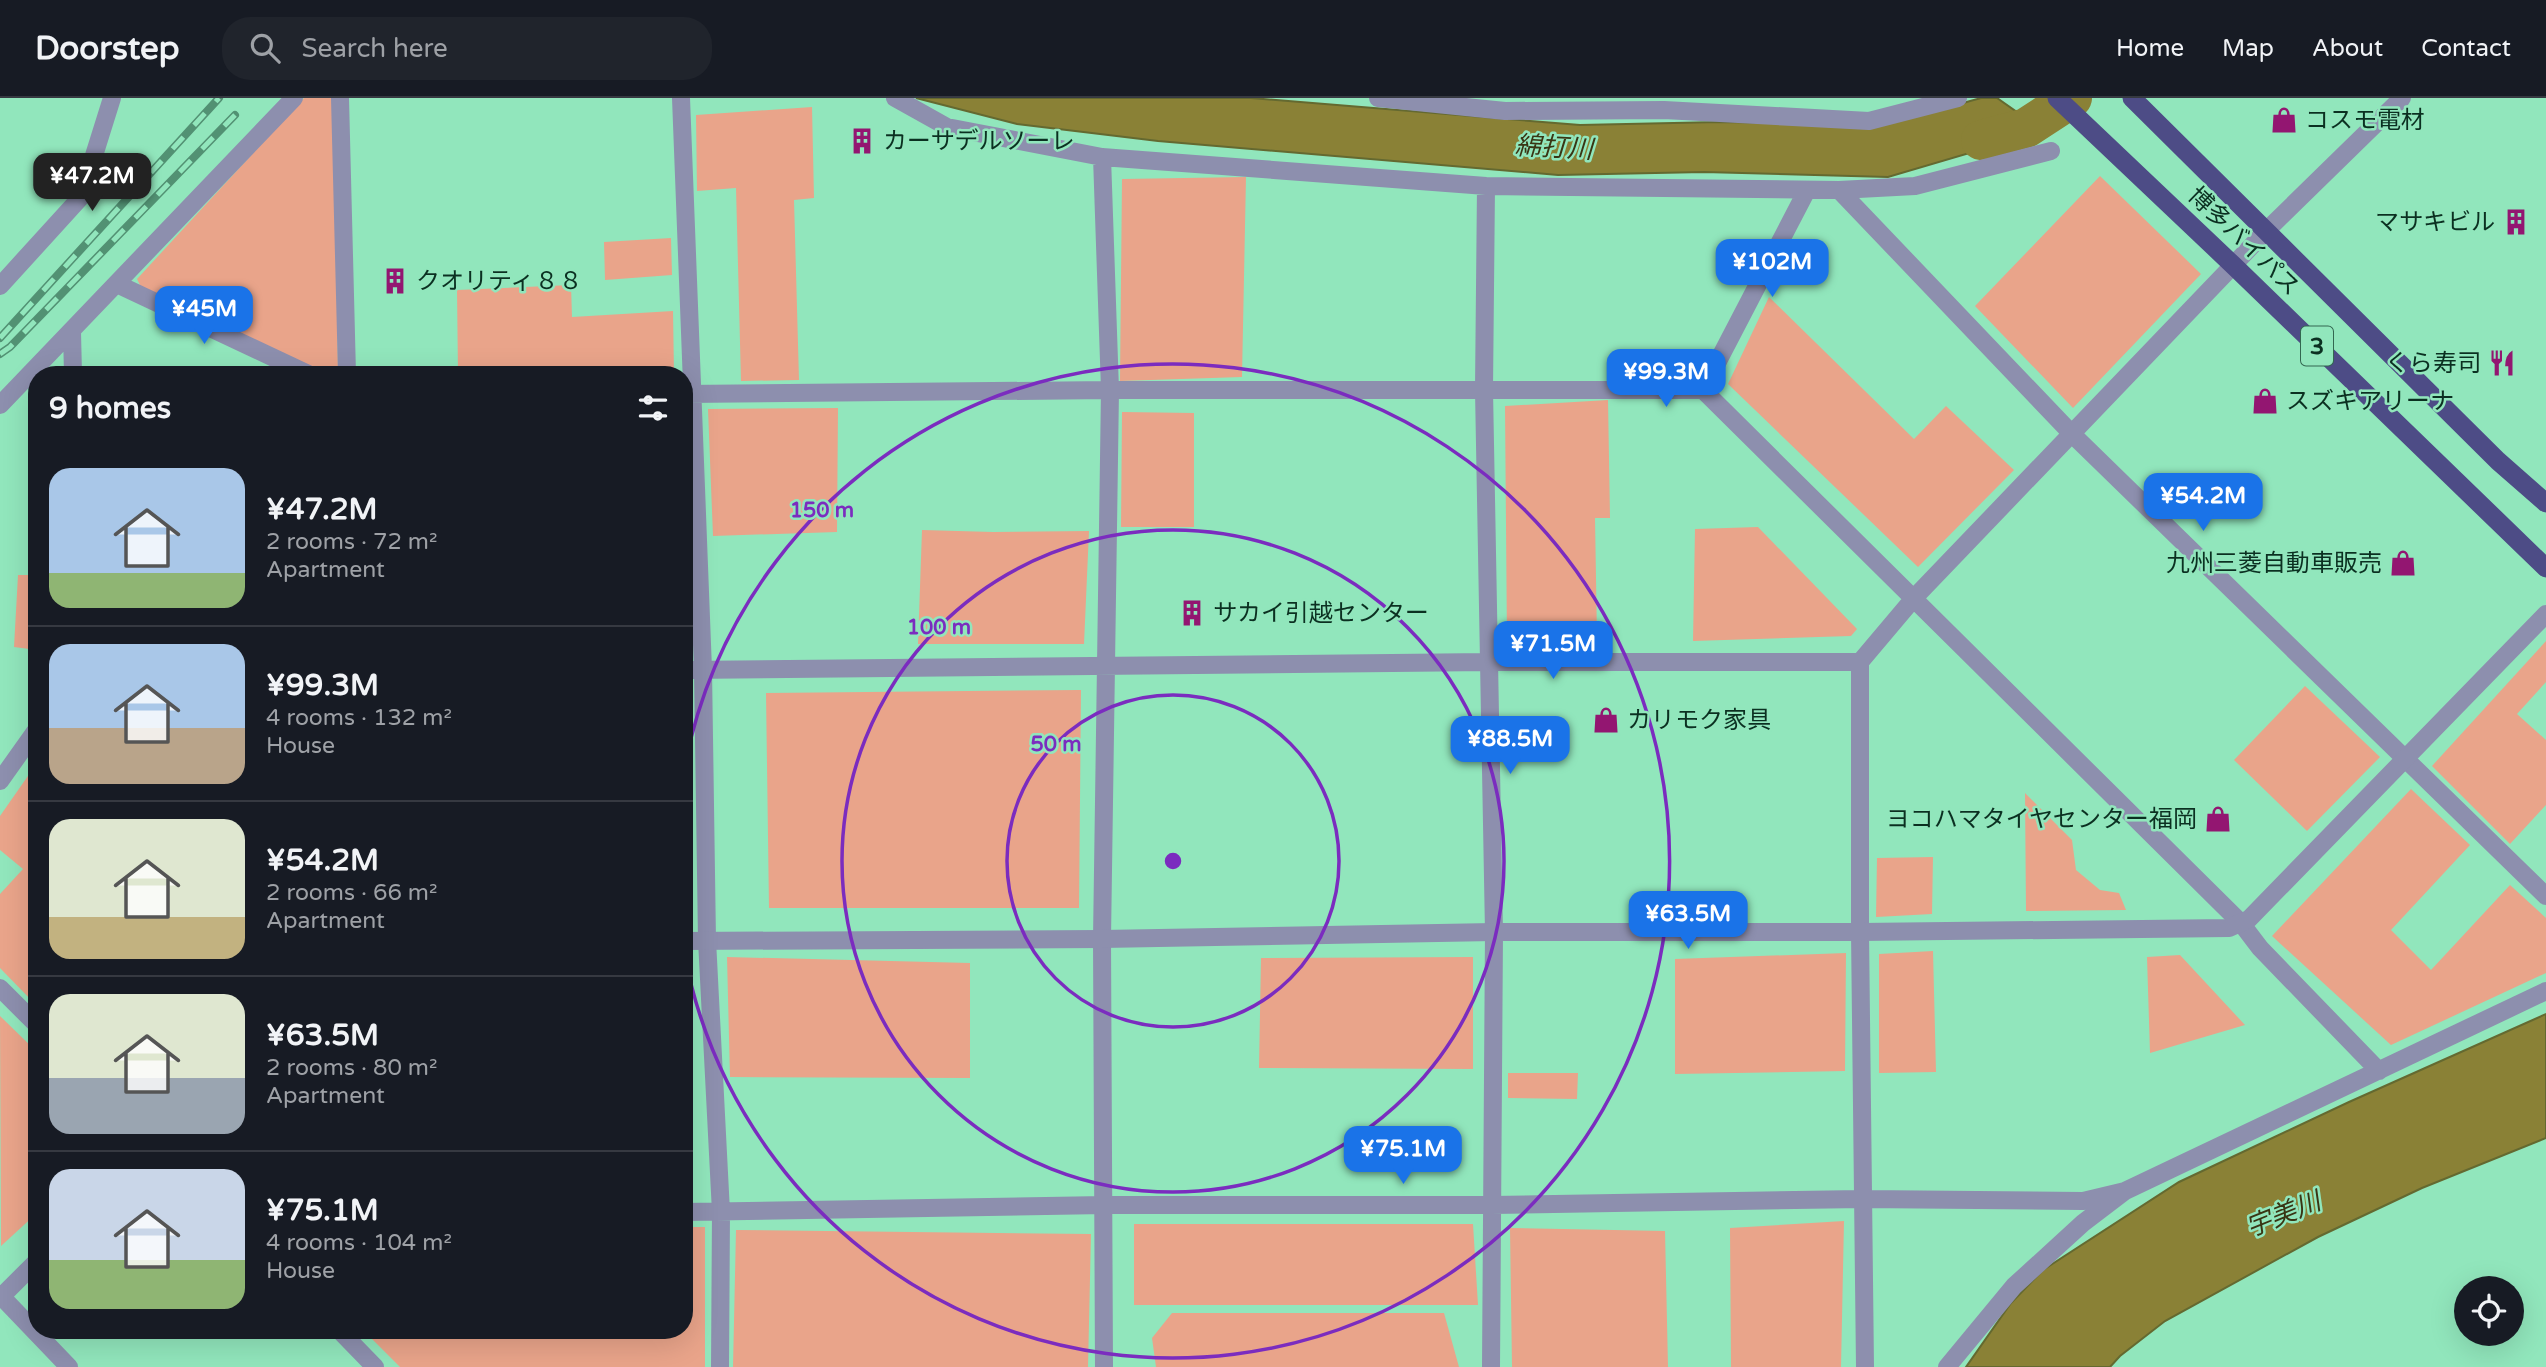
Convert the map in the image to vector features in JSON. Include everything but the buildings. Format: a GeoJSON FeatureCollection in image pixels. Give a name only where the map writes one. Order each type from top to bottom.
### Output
{"type":"FeatureCollection","features":[{"type":"Feature","properties":{"kind":"highway","name":"博多バイパス"},"geometry":{"type":"LineString","coordinates":[[2057,98],[2234,265],[2546,568]]}},
{"type":"Feature","properties":{"kind":"highway","name":"博多バイパス"},"geometry":{"type":"LineString","coordinates":[[2134,100],[2498,461],[2546,503]]}},
{"type":"Feature","properties":{"kind":"street"},"geometry":{"type":"LineString","coordinates":[[0,286],[81,197],[112,98]]}},
{"type":"Feature","properties":{"kind":"street"},"geometry":{"type":"LineString","coordinates":[[38,366],[294,98]]}},
{"type":"Feature","properties":{"kind":"street"},"geometry":{"type":"LineString","coordinates":[[340,98],[347,366]]}},
{"type":"Feature","properties":{"kind":"street"},"geometry":{"type":"LineString","coordinates":[[681,98],[687,366]]}},
{"type":"Feature","properties":{"kind":"street"},"geometry":{"type":"LineString","coordinates":[[895,98],[947,127],[1102,157],[1486,186],[1807,190],[1915,186],[2051,151]]}},
{"type":"Feature","properties":{"kind":"street"},"geometry":{"type":"LineString","coordinates":[[1378,98],[1505,111],[1664,110],[1869,121],[1958,98]]}},
{"type":"Feature","properties":{"kind":"street"},"geometry":{"type":"LineString","coordinates":[[1865,1367],[1860,662],[1914,598],[2265,232],[2402,98]]}},
{"type":"Feature","properties":{"kind":"street"},"geometry":{"type":"LineString","coordinates":[[1102,157],[1110,390],[1102,939],[1104,1367]]}},
{"type":"Feature","properties":{"kind":"street"},"geometry":{"type":"LineString","coordinates":[[1486,186],[1484,390],[1494,932],[1491,1367]]}},
{"type":"Feature","properties":{"kind":"street"},"geometry":{"type":"LineString","coordinates":[[1703,390],[1807,190]]}},
{"type":"Feature","properties":{"kind":"street"},"geometry":{"type":"LineString","coordinates":[[1839,190],[2072,434],[2546,897]]}},
{"type":"Feature","properties":{"kind":"street"},"geometry":{"type":"LineString","coordinates":[[117,284],[291,366]]}},
{"type":"Feature","properties":{"kind":"street"},"geometry":{"type":"LineString","coordinates":[[72,332],[72,366]]}},
{"type":"Feature","properties":{"kind":"street"},"geometry":{"type":"LineString","coordinates":[[0,405],[28,377]]}},
{"type":"Feature","properties":{"kind":"street"},"geometry":{"type":"LineString","coordinates":[[693,394],[1110,390],[1703,390],[2241,923],[2260,948],[2379,1071]]}},
{"type":"Feature","properties":{"kind":"street"},"geometry":{"type":"LineString","coordinates":[[693,486],[703,670],[706,940],[721,1212],[720,1367]]}},
{"type":"Feature","properties":{"kind":"street"},"geometry":{"type":"LineString","coordinates":[[693,941],[2229,928],[2249,919],[2546,614]]}},
{"type":"Feature","properties":{"kind":"street"},"geometry":{"type":"LineString","coordinates":[[693,670],[1489,662],[1860,662]]}},
{"type":"Feature","properties":{"kind":"street"},"geometry":{"type":"LineString","coordinates":[[0,781],[28,742]]}},
{"type":"Feature","properties":{"kind":"street"},"geometry":{"type":"LineString","coordinates":[[0,988],[28,1016]]}},
{"type":"Feature","properties":{"kind":"street"},"geometry":{"type":"LineString","coordinates":[[693,1212],[1105,1205],[1492,1205],[1863,1199],[2083,1201],[2125,1191],[2546,991]]}},
{"type":"Feature","properties":{"kind":"street"},"geometry":{"type":"LineString","coordinates":[[1947,1367],[2014,1286],[2083,1223],[2125,1191]]}},
{"type":"Feature","properties":{"kind":"street"},"geometry":{"type":"LineString","coordinates":[[28,1270],[1,1297],[28,1325]]}},
{"type":"Feature","properties":{"kind":"street"},"geometry":{"type":"LineString","coordinates":[[42,1339],[69,1367]]}},
{"type":"Feature","properties":{"kind":"street"},"geometry":{"type":"LineString","coordinates":[[348,1339],[375,1367]]}},
{"type":"Feature","properties":{"kind":"shaded area"},"geometry":{"type":"Polygon","coordinates":[[[304,98],[334,98],[338,366],[305,366],[141,287],[137,279],[304,98]]]}},
{"type":"Feature","properties":{"kind":"shaded area"},"geometry":{"type":"Polygon","coordinates":[[[812,107],[814,198],[794,200],[799,380],[741,381],[736,188],[697,191],[696,115],[812,107]]]}},
{"type":"Feature","properties":{"kind":"shaded area"},"geometry":{"type":"Polygon","coordinates":[[[2100,176],[2201,274],[2073,408],[1975,306],[2100,176]]]}},
{"type":"Feature","properties":{"kind":"shaded area"},"geometry":{"type":"Polygon","coordinates":[[[1246,177],[1242,377],[1120,381],[1122,179],[1246,177]]]}},
{"type":"Feature","properties":{"kind":"shaded area"},"geometry":{"type":"Polygon","coordinates":[[[671,238],[672,275],[605,280],[604,242],[671,238]]]}},
{"type":"Feature","properties":{"kind":"shaded area"},"geometry":{"type":"Polygon","coordinates":[[[571,285],[572,317],[673,311],[674,366],[458,366],[457,290],[571,285]]]}},
{"type":"Feature","properties":{"kind":"shaded area"},"geometry":{"type":"Polygon","coordinates":[[[1769,297],[1914,439],[1946,406],[2014,470],[1918,567],[1728,384],[1769,297]]]}},
{"type":"Feature","properties":{"kind":"shaded area"},"geometry":{"type":"Polygon","coordinates":[[[1608,400],[1610,518],[1595,518],[1597,638],[1507,642],[1505,406],[1608,400]]]}},
{"type":"Feature","properties":{"kind":"shaded area"},"geometry":{"type":"Polygon","coordinates":[[[838,408],[837,532],[713,536],[708,409],[838,408]]]}},
{"type":"Feature","properties":{"kind":"shaded area"},"geometry":{"type":"Polygon","coordinates":[[[1122,412],[1194,413],[1194,527],[1121,527],[1122,412]]]}},
{"type":"Feature","properties":{"kind":"shaded area"},"geometry":{"type":"Polygon","coordinates":[[[1758,527],[1857,629],[1851,636],[1693,641],[1695,529],[1758,527]]]}},
{"type":"Feature","properties":{"kind":"shaded area"},"geometry":{"type":"Polygon","coordinates":[[[922,530],[1089,531],[1084,644],[918,644],[922,530]]]}},
{"type":"Feature","properties":{"kind":"shaded area"},"geometry":{"type":"Polygon","coordinates":[[[18,575],[28,575],[28,649],[14,647],[18,575]]]}},
{"type":"Feature","properties":{"kind":"shaded area"},"geometry":{"type":"Polygon","coordinates":[[[2546,641],[2546,682],[2517,714],[2546,740],[2546,805],[2510,844],[2432,766],[2546,641]]]}},
{"type":"Feature","properties":{"kind":"shaded area"},"geometry":{"type":"Polygon","coordinates":[[[2305,686],[2380,757],[2307,831],[2234,760],[2305,686]]]}},
{"type":"Feature","properties":{"kind":"shaded area"},"geometry":{"type":"Polygon","coordinates":[[[1081,690],[1079,908],[769,908],[766,693],[1081,690]]]}},
{"type":"Feature","properties":{"kind":"shaded area"},"geometry":{"type":"Polygon","coordinates":[[[28,776],[28,997],[0,968],[0,894],[23,869],[0,850],[0,816],[28,776]]]}},
{"type":"Feature","properties":{"kind":"shaded area"},"geometry":{"type":"Polygon","coordinates":[[[2411,789],[2470,845],[2391,930],[2431,970],[2510,885],[2546,918],[2546,973],[2391,1045],[2272,936],[2411,789]]]}},
{"type":"Feature","properties":{"kind":"shaded area"},"geometry":{"type":"Polygon","coordinates":[[[2025,793],[2072,840],[2076,870],[2100,890],[2119,893],[2126,910],[2026,911],[2025,793]]]}},
{"type":"Feature","properties":{"kind":"shaded area"},"geometry":{"type":"Polygon","coordinates":[[[1933,857],[1932,914],[1876,917],[1877,858],[1933,857]]]}},
{"type":"Feature","properties":{"kind":"shaded area"},"geometry":{"type":"Polygon","coordinates":[[[1933,951],[1936,1072],[1879,1073],[1879,954],[1933,951]]]}},
{"type":"Feature","properties":{"kind":"shaded area"},"geometry":{"type":"Polygon","coordinates":[[[1846,953],[1845,1071],[1675,1074],[1675,959],[1846,953]]]}},
{"type":"Feature","properties":{"kind":"shaded area"},"geometry":{"type":"Polygon","coordinates":[[[2180,955],[2245,1025],[2150,1053],[2147,957],[2180,955]]]}},
{"type":"Feature","properties":{"kind":"shaded area"},"geometry":{"type":"Polygon","coordinates":[[[727,957],[970,963],[970,1078],[730,1077],[727,957]]]}},
{"type":"Feature","properties":{"kind":"shaded area"},"geometry":{"type":"Polygon","coordinates":[[[1473,957],[1473,1069],[1259,1068],[1261,958],[1473,957]]]}},
{"type":"Feature","properties":{"kind":"shaded area"},"geometry":{"type":"Polygon","coordinates":[[[0,1016],[28,1043],[28,1221],[1,1246],[0,1016]]]}},
{"type":"Feature","properties":{"kind":"shaded area"},"geometry":{"type":"Polygon","coordinates":[[[1508,1073],[1578,1073],[1577,1099],[1508,1098],[1508,1073]]]}},
{"type":"Feature","properties":{"kind":"shaded area"},"geometry":{"type":"Polygon","coordinates":[[[1844,1221],[1841,1367],[1731,1367],[1730,1228],[1844,1221]]]}},
{"type":"Feature","properties":{"kind":"shaded area"},"geometry":{"type":"Polygon","coordinates":[[[1134,1224],[1473,1224],[1478,1305],[1134,1305],[1134,1224]]]}},
{"type":"Feature","properties":{"kind":"shaded area"},"geometry":{"type":"Polygon","coordinates":[[[693,1227],[705,1227],[705,1367],[400,1367],[372,1339],[693,1339],[693,1227]]]}},
{"type":"Feature","properties":{"kind":"shaded area"},"geometry":{"type":"Polygon","coordinates":[[[1510,1228],[1665,1231],[1668,1367],[1512,1367],[1510,1228]]]}},
{"type":"Feature","properties":{"kind":"shaded area"},"geometry":{"type":"Polygon","coordinates":[[[736,1230],[1091,1234],[1088,1367],[733,1367],[736,1230]]]}},
{"type":"Feature","properties":{"kind":"shaded area"},"geometry":{"type":"Polygon","coordinates":[[[1172,1313],[1444,1313],[1459,1367],[1156,1367],[1152,1338],[1172,1313]]]}},
{"type":"Feature","properties":{"kind":"water"},"geometry":{"type":"Polygon","coordinates":[[[916,98],[1251,98],[1580,125],[1720,122],[1883,125],[1981,98],[1997,98],[2044,131],[1888,177],[1704,172],[1558,175],[1158,141],[1017,124],[916,98]]]}},
{"type":"Feature","properties":{"kind":"water","name":"宇美川"},"geometry":{"type":"Polygon","coordinates":[[[2546,1014],[2546,1138],[2422,1188],[2318,1237],[2165,1321],[2110,1367],[1966,1367],[2011,1303],[2043,1270],[2179,1182],[2546,1014]]]}},
{"type":"Feature","properties":{"kind":"waterway","name":"綿打川"},"geometry":{"type":"LineString","coordinates":[[1981,140],[2026,128],[2072,98]]}},
{"type":"Feature","properties":{"kind":"railway"},"geometry":{"type":"LineString","coordinates":[[0,338],[219,98]]}},
{"type":"Feature","properties":{"kind":"railway"},"geometry":{"type":"LineString","coordinates":[[0,354],[10,347],[235,115]]}},
{"type":"Feature","properties":{"kind":"place","name":"コスモ電材"},"geometry":{"type":"Point","coordinates":[2284,120]}},
{"type":"Feature","properties":{"kind":"place","name":"カーサデルソーレ"},"geometry":{"type":"Point","coordinates":[862,141]}},
{"type":"Feature","properties":{"kind":"place","name":"マサキビル"},"geometry":{"type":"Point","coordinates":[2516,222]}},
{"type":"Feature","properties":{"kind":"place","name":"クオリティ８８"},"geometry":{"type":"Point","coordinates":[395,281]}},
{"type":"Feature","properties":{"kind":"place","name":"くら寿司"},"geometry":{"type":"Point","coordinates":[2502,363]}},
{"type":"Feature","properties":{"kind":"place","name":"スズキアリーナ"},"geometry":{"type":"Point","coordinates":[2265,401]}},
{"type":"Feature","properties":{"kind":"place","name":"九州三菱自動車販売"},"geometry":{"type":"Point","coordinates":[2403,563]}},
{"type":"Feature","properties":{"kind":"place","name":"サカイ引越センター"},"geometry":{"type":"Point","coordinates":[1192,613]}},
{"type":"Feature","properties":{"kind":"place","name":"カリモク家具"},"geometry":{"type":"Point","coordinates":[1606,720]}},
{"type":"Feature","properties":{"kind":"place","name":"ヨコハマタイヤセンター福岡"},"geometry":{"type":"Point","coordinates":[2218,819]}}]}
